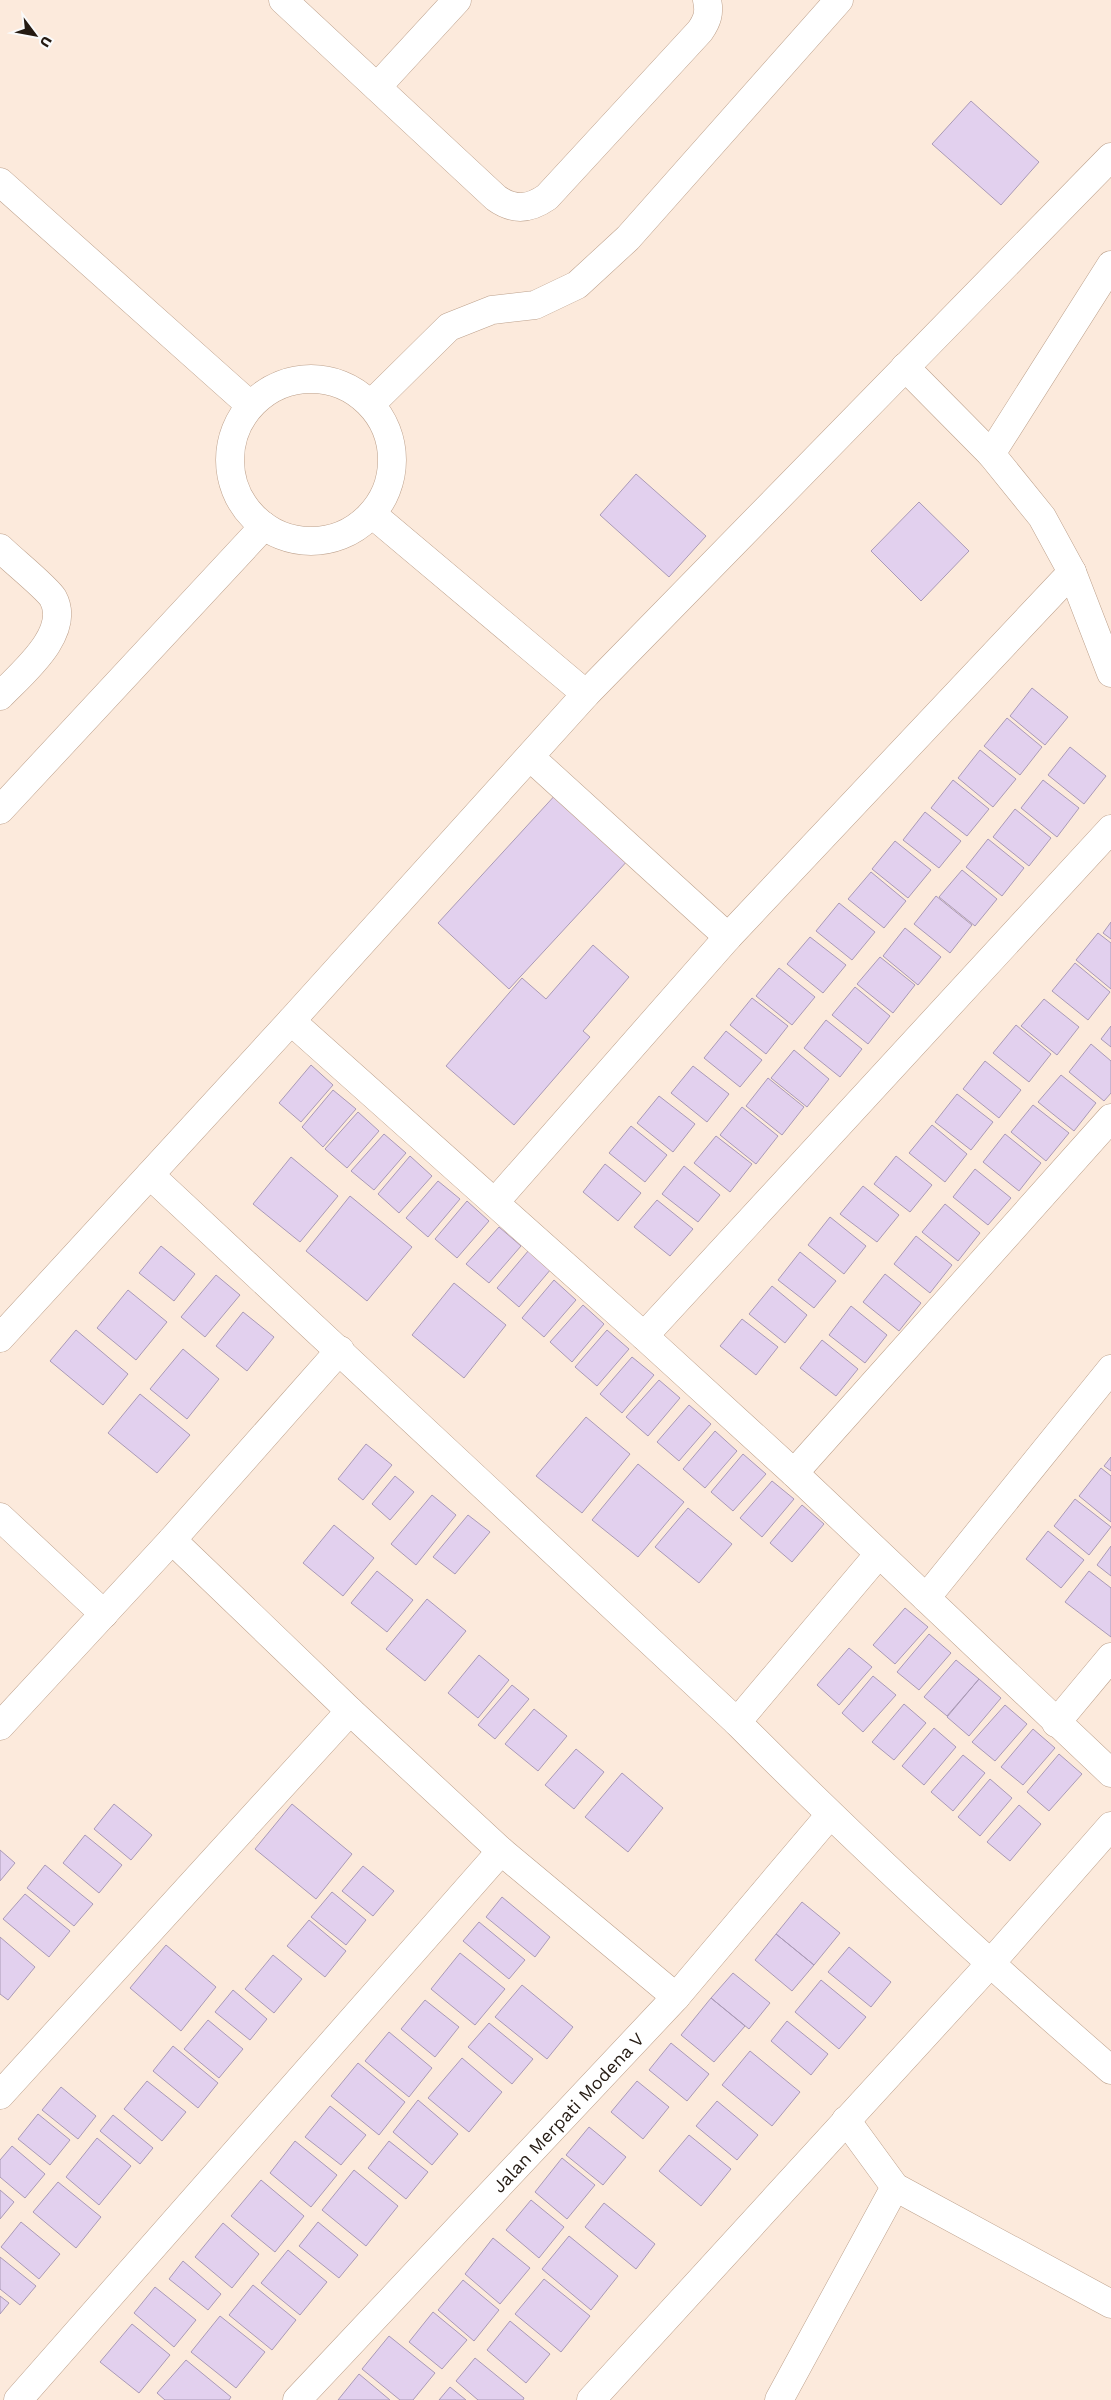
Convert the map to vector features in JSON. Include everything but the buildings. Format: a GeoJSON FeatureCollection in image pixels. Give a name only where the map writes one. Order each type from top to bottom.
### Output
{"type":"FeatureCollection","features":[{"type":"Feature","properties":{"kind":"street"},"geometry":{"type":"LineString","coordinates":[[283,0],[496,198],[512,207],[522,208],[536,205],[547,196],[700,32],[707,21],[709,8],[707,0]]}},
{"type":"Feature","properties":{"kind":"street"},"geometry":{"type":"LineString","coordinates":[[377,87],[457,0]]}},
{"type":"Feature","properties":{"kind":"street"},"geometry":{"type":"LineString","coordinates":[[371,404],[449,327],[492,310],[535,305],[577,285],[628,238],[828,4]]}},
{"type":"Feature","properties":{"kind":"street"},"geometry":{"type":"LineString","coordinates":[[0,1338],[291,1021],[586,694],[1111,157]]}},
{"type":"Feature","properties":{"kind":"street"},"geometry":{"type":"LineString","coordinates":[[0,182],[250,406]]}},
{"type":"Feature","properties":{"kind":"street"},"geometry":{"type":"LineString","coordinates":[[991,454],[1111,265]]}},
{"type":"Feature","properties":{"kind":"street"},"geometry":{"type":"LineString","coordinates":[[904,367],[991,454],[1042,517],[1072,572],[1111,673]]}},
{"type":"Feature","properties":{"kind":"street"},"geometry":{"type":"LineString","coordinates":[[311,377],[344,384],[371,404],[387,429],[392,459],[388,488],[372,514],[349,532],[320,541],[291,539],[264,526],[242,502],[231,469],[234,435],[250,406],[278,385],[311,377]]}},
{"type":"Feature","properties":{"kind":"street"},"geometry":{"type":"LineString","coordinates":[[372,514],[586,694]]}},
{"type":"Feature","properties":{"kind":"street"},"geometry":{"type":"LineString","coordinates":[[0,810],[264,526]]}},
{"type":"Feature","properties":{"kind":"street"},"geometry":{"type":"LineString","coordinates":[[0,548],[53,598],[58,619],[49,644],[0,696]]}},
{"type":"Feature","properties":{"kind":"street"},"geometry":{"type":"LineString","coordinates":[[496,1201],[728,937],[1072,572]]}},
{"type":"Feature","properties":{"kind":"street"},"geometry":{"type":"LineString","coordinates":[[530,757],[728,937]]}},
{"type":"Feature","properties":{"kind":"street"},"geometry":{"type":"LineString","coordinates":[[644,1336],[1111,828]]}},
{"type":"Feature","properties":{"kind":"street"},"geometry":{"type":"LineString","coordinates":[[291,1021],[496,1201],[794,1473],[1111,1773]]}},
{"type":"Feature","properties":{"kind":"street"},"geometry":{"type":"LineString","coordinates":[[794,1473],[1111,1118]]}},
{"type":"Feature","properties":{"kind":"street"},"geometry":{"type":"LineString","coordinates":[[150,1175],[340,1350],[737,1722],[829,1816],[989,1965],[1111,2070]]}},
{"type":"Feature","properties":{"kind":"street"},"geometry":{"type":"LineString","coordinates":[[0,1726],[172,1540],[340,1350]]}},
{"type":"Feature","properties":{"kind":"street"},"geometry":{"type":"LineString","coordinates":[[926,1598],[1111,1369]]}},
{"type":"Feature","properties":{"kind":"street"},"geometry":{"type":"LineString","coordinates":[[0,1517],[104,1614]]}},
{"type":"Feature","properties":{"kind":"street"},"geometry":{"type":"LineString","coordinates":[[172,1540],[350,1711],[501,1851],[676,1996]]}},
{"type":"Feature","properties":{"kind":"street"},"geometry":{"type":"LineString","coordinates":[[737,1722],[878,1554]]}},
{"type":"Feature","properties":{"kind":"street"},"geometry":{"type":"LineString","coordinates":[[1056,1723],[1111,1657]]}},
{"type":"Feature","properties":{"kind":"street"},"geometry":{"type":"LineString","coordinates":[[0,2095],[350,1711]]}},
{"type":"Feature","properties":{"kind":"street","name":"Jalan Merpati Modena V"},"geometry":{"type":"LineString","coordinates":[[297,2400],[676,1996],[829,1816]]}},
{"type":"Feature","properties":{"kind":"street"},"geometry":{"type":"LineString","coordinates":[[590,2400],[989,1965],[1111,1826]]}},
{"type":"Feature","properties":{"kind":"street"},"geometry":{"type":"LineString","coordinates":[[18,2400],[501,1851]]}},
{"type":"Feature","properties":{"kind":"street"},"geometry":{"type":"LineString","coordinates":[[846,2120],[895,2187],[1111,2304]]}},
{"type":"Feature","properties":{"kind":"street"},"geometry":{"type":"LineString","coordinates":[[779,2400],[895,2187]]}}]}
